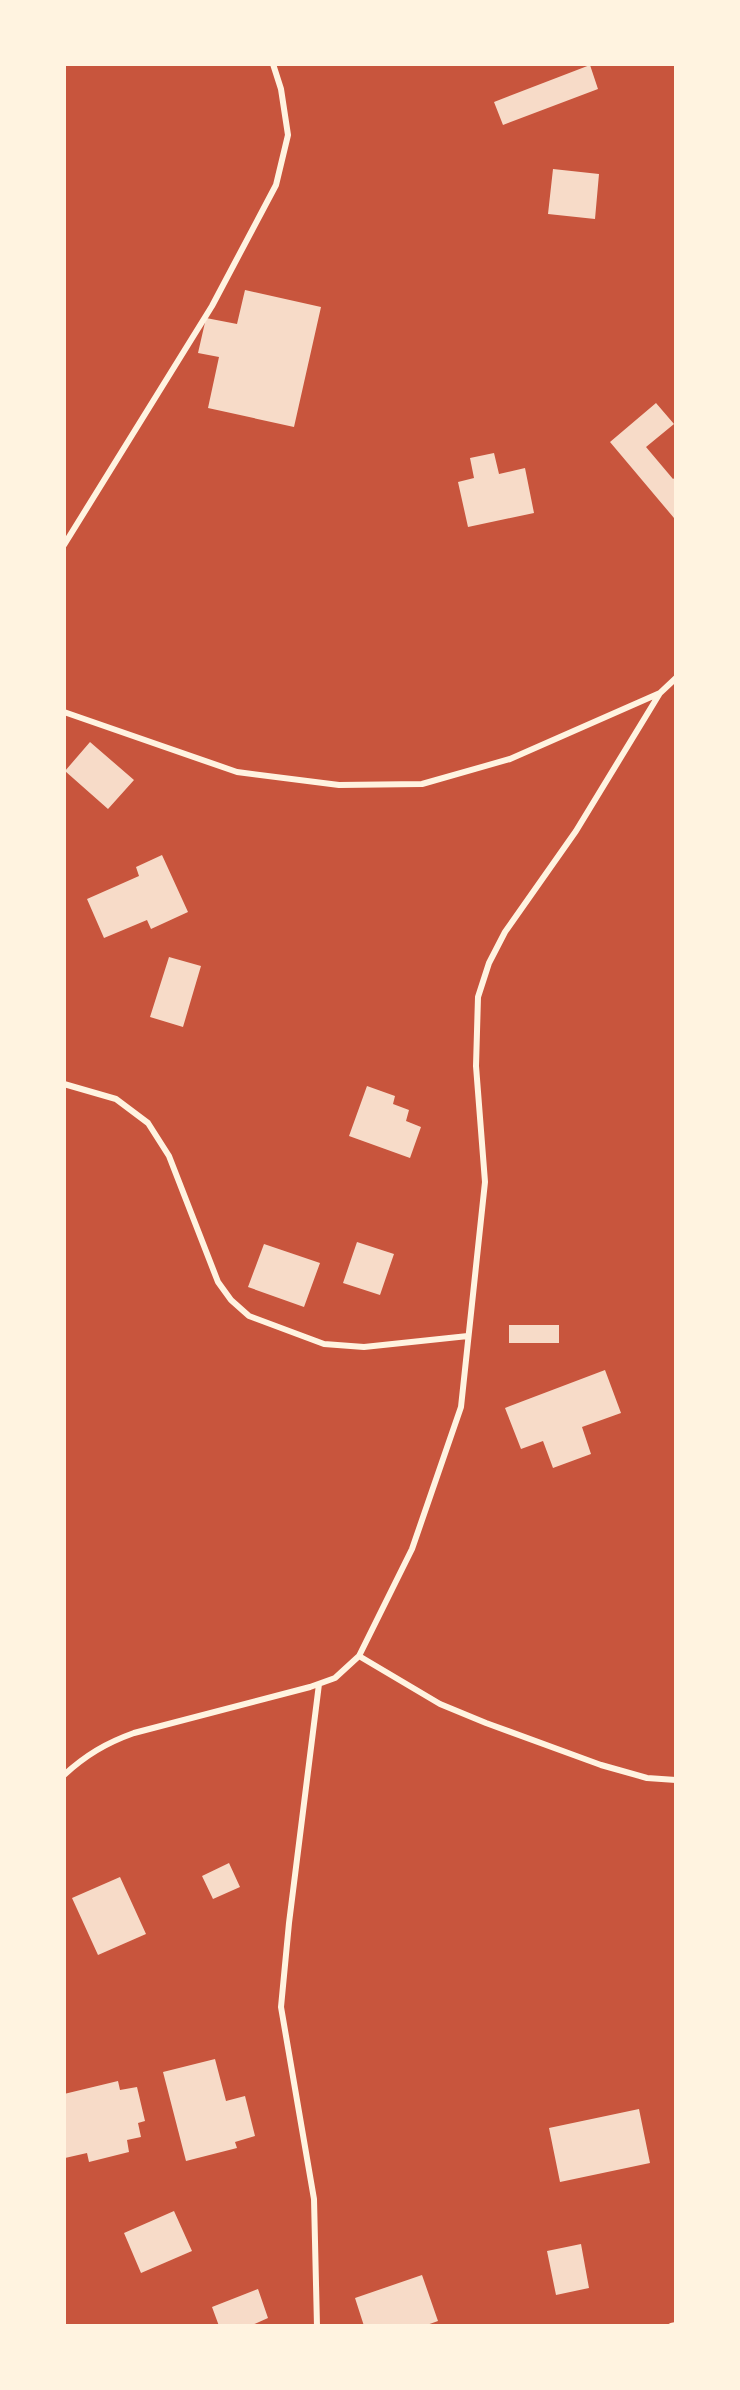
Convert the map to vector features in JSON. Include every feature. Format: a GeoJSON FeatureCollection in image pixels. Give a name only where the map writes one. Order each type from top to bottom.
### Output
{"type":"FeatureCollection","features":[{"type":"Feature","properties":{"kind":"street"},"geometry":{"type":"LineString","coordinates":[[64,545],[212,306],[276,185],[288,135],[281,89],[273,64]]}},
{"type":"Feature","properties":{"kind":"street"},"geometry":{"type":"LineString","coordinates":[[64,1775],[83,1758],[108,1742],[319,1684],[335,1678],[359,1656],[412,1550],[461,1407],[485,1182],[476,1066],[478,997],[489,963],[505,932],[576,831],[660,693],[675,678]]}},
{"type":"Feature","properties":{"kind":"street"},"geometry":{"type":"LineString","coordinates":[[64,712],[237,772],[339,785],[422,784],[510,759],[660,693]]}},
{"type":"Feature","properties":{"kind":"street"},"geometry":{"type":"LineString","coordinates":[[64,1084],[116,1099],[148,1123],[169,1156],[218,1282],[231,1300],[249,1316],[324,1344],[364,1347],[468,1336]]}},
{"type":"Feature","properties":{"kind":"street"},"geometry":{"type":"LineString","coordinates":[[359,1656],[440,1704],[486,1723],[601,1765],[647,1778],[675,1780]]}},
{"type":"Feature","properties":{"kind":"street"},"geometry":{"type":"LineString","coordinates":[[317,2325],[314,2199],[281,2007],[289,1923],[319,1684]]}},
{"type":"Feature","properties":{"kind":"building"},"geometry":{"type":"Polygon","coordinates":[[[590,65],[598,89],[503,125],[494,102],[590,65]]]}},
{"type":"Feature","properties":{"kind":"building"},"geometry":{"type":"Polygon","coordinates":[[[553,169],[599,174],[595,219],[548,214],[553,169]]]}},
{"type":"Feature","properties":{"kind":"building"},"geometry":{"type":"Polygon","coordinates":[[[245,290],[321,307],[294,427],[208,408],[219,357],[198,353],[206,318],[237,324],[245,290]]]}},
{"type":"Feature","properties":{"kind":"building"},"geometry":{"type":"Polygon","coordinates":[[[656,403],[674,424],[646,447],[673,479],[676,477],[674,518],[610,442],[656,403]]]}},
{"type":"Feature","properties":{"kind":"building"},"geometry":{"type":"Polygon","coordinates":[[[494,453],[499,474],[525,468],[534,513],[468,527],[458,482],[474,478],[470,458],[494,453]]]}},
{"type":"Feature","properties":{"kind":"building"},"geometry":{"type":"Polygon","coordinates":[[[90,742],[134,780],[108,809],[65,771],[90,742]]]}},
{"type":"Feature","properties":{"kind":"building"},"geometry":{"type":"Polygon","coordinates":[[[162,855],[188,912],[151,929],[147,920],[104,938],[87,899],[139,876],[136,867],[162,855]]]}},
{"type":"Feature","properties":{"kind":"building"},"geometry":{"type":"Polygon","coordinates":[[[169,957],[201,966],[183,1027],[150,1017],[169,957]]]}},
{"type":"Feature","properties":{"kind":"building"},"geometry":{"type":"Polygon","coordinates":[[[367,1086],[395,1096],[393,1104],[409,1110],[406,1121],[421,1127],[410,1158],[349,1136],[367,1086]]]}},
{"type":"Feature","properties":{"kind":"building"},"geometry":{"type":"Polygon","coordinates":[[[357,1242],[394,1254],[380,1295],[343,1283],[357,1242]]]}},
{"type":"Feature","properties":{"kind":"building"},"geometry":{"type":"Polygon","coordinates":[[[264,1244],[320,1263],[304,1307],[248,1287],[264,1244]]]}},
{"type":"Feature","properties":{"kind":"building"},"geometry":{"type":"Polygon","coordinates":[[[509,1325],[559,1325],[559,1343],[509,1343],[509,1325]]]}},
{"type":"Feature","properties":{"kind":"building"},"geometry":{"type":"Polygon","coordinates":[[[605,1370],[621,1413],[582,1427],[591,1454],[553,1468],[543,1441],[521,1449],[505,1408],[605,1370]]]}},
{"type":"Feature","properties":{"kind":"building"},"geometry":{"type":"Polygon","coordinates":[[[229,1863],[240,1887],[213,1899],[202,1876],[229,1863]]]}},
{"type":"Feature","properties":{"kind":"building"},"geometry":{"type":"Polygon","coordinates":[[[120,1877],[146,1934],[98,1955],[72,1898],[120,1877]]]}},
{"type":"Feature","properties":{"kind":"building"},"geometry":{"type":"Polygon","coordinates":[[[215,2059],[226,2101],[245,2096],[255,2136],[235,2142],[237,2148],[186,2161],[163,2072],[215,2059]]]}},
{"type":"Feature","properties":{"kind":"building"},"geometry":{"type":"Polygon","coordinates":[[[118,2081],[120,2090],[137,2087],[145,2121],[138,2123],[141,2137],[127,2140],[129,2152],[89,2162],[87,2153],[65,2158],[64,2094],[118,2081]]]}},
{"type":"Feature","properties":{"kind":"building"},"geometry":{"type":"Polygon","coordinates":[[[639,2109],[650,2163],[560,2182],[549,2128],[639,2109]]]}},
{"type":"Feature","properties":{"kind":"building"},"geometry":{"type":"Polygon","coordinates":[[[174,2211],[192,2251],[141,2273],[124,2233],[174,2211]]]}},
{"type":"Feature","properties":{"kind":"building"},"geometry":{"type":"Polygon","coordinates":[[[581,2244],[589,2288],[556,2295],[547,2251],[581,2244]]]}},
{"type":"Feature","properties":{"kind":"building"},"geometry":{"type":"Polygon","coordinates":[[[422,2275],[438,2321],[424,2326],[364,2326],[355,2298],[422,2275]]]}},
{"type":"Feature","properties":{"kind":"building"},"geometry":{"type":"Polygon","coordinates":[[[258,2289],[268,2318],[250,2326],[219,2326],[212,2307],[258,2289]]]}}]}
